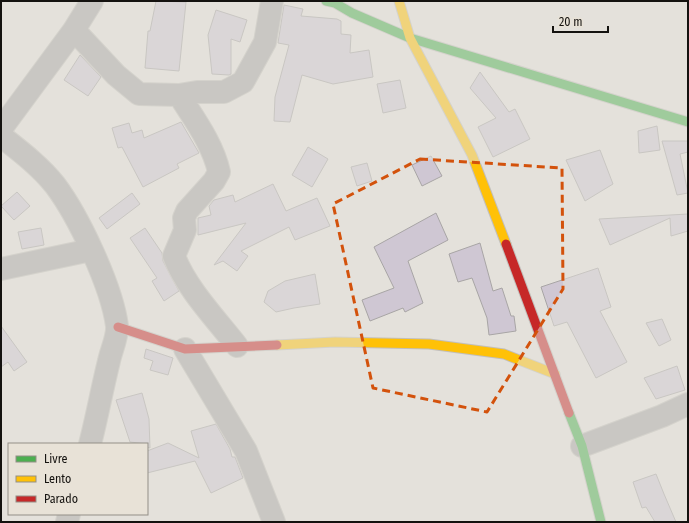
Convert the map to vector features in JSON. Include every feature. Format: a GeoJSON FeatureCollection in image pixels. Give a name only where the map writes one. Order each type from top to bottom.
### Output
{"type":"FeatureCollection","features":[{"type":"Feature","properties":{"kind":"street"},"geometry":{"type":"LineString","coordinates":[[1,129],[74,30],[92,1]]}},
{"type":"Feature","properties":{"kind":"street"},"geometry":{"type":"LineString","coordinates":[[74,30],[116,75],[140,94],[179,95],[197,92],[224,92],[243,82],[265,42],[272,1]]}},
{"type":"Feature","properties":{"kind":"street"},"geometry":{"type":"LineString","coordinates":[[326,1],[335,3],[352,13],[410,38],[688,122]]}},
{"type":"Feature","properties":{"kind":"street"},"geometry":{"type":"LineString","coordinates":[[399,1],[410,38],[472,155],[582,446],[602,522]]}},
{"type":"Feature","properties":{"kind":"street"},"geometry":{"type":"LineString","coordinates":[[179,95],[217,161],[219,172],[214,181],[187,211],[184,218],[184,230],[174,256],[177,265],[200,299],[237,346]]}},
{"type":"Feature","properties":{"kind":"street"},"geometry":{"type":"LineString","coordinates":[[1,136],[30,159],[54,185],[73,214],[91,250],[108,293],[118,327],[90,443]]}},
{"type":"Feature","properties":{"kind":"street"},"geometry":{"type":"LineString","coordinates":[[1,269],[91,250]]}},
{"type":"Feature","properties":{"kind":"street"},"geometry":{"type":"LineString","coordinates":[[118,327],[185,349],[335,342],[429,344],[504,354],[555,374]]}},
{"type":"Feature","properties":{"kind":"street"},"geometry":{"type":"LineString","coordinates":[[185,349],[246,451],[274,522]]}},
{"type":"Feature","properties":{"kind":"street"},"geometry":{"type":"LineString","coordinates":[[582,446],[662,416],[688,404]]}},
{"type":"Feature","properties":{"kind":"highlighted area"},"geometry":{"type":"Polygon","coordinates":[[[420,159],[562,168],[563,289],[487,412],[373,388],[333,204],[420,159]]]}},
{"type":"Feature","properties":{"kind":"building"},"geometry":{"type":"Polygon","coordinates":[[[156,1],[186,2],[179,71],[145,68],[148,31],[150,31],[156,1]]]}},
{"type":"Feature","properties":{"kind":"building"},"geometry":{"type":"Polygon","coordinates":[[[284,5],[303,9],[301,16],[337,19],[341,21],[341,34],[351,35],[350,53],[369,50],[373,77],[333,84],[302,75],[290,122],[274,121],[275,97],[289,45],[278,43],[284,5]]]}},
{"type":"Feature","properties":{"kind":"building"},"geometry":{"type":"Polygon","coordinates":[[[216,10],[247,20],[240,42],[231,39],[231,74],[229,75],[212,74],[208,35],[216,10]]]}},
{"type":"Feature","properties":{"kind":"building"},"geometry":{"type":"Polygon","coordinates":[[[80,55],[101,77],[88,96],[64,80],[80,55]]]}},
{"type":"Feature","properties":{"kind":"building"},"geometry":{"type":"Polygon","coordinates":[[[480,72],[509,112],[515,109],[530,139],[493,157],[478,127],[496,118],[470,88],[480,72]]]}},
{"type":"Feature","properties":{"kind":"building"},"geometry":{"type":"Polygon","coordinates":[[[400,80],[406,108],[383,113],[377,84],[400,80]]]}},
{"type":"Feature","properties":{"kind":"building"},"geometry":{"type":"Polygon","coordinates":[[[181,122],[199,153],[177,164],[179,168],[143,187],[122,147],[118,148],[112,128],[129,123],[132,133],[142,130],[144,138],[181,122]]]}},
{"type":"Feature","properties":{"kind":"building"},"geometry":{"type":"Polygon","coordinates":[[[657,126],[660,150],[639,153],[638,131],[657,126]]]}},
{"type":"Feature","properties":{"kind":"building"},"geometry":{"type":"Polygon","coordinates":[[[662,141],[688,141],[688,152],[680,154],[688,193],[677,195],[662,141]]]}},
{"type":"Feature","properties":{"kind":"building"},"geometry":{"type":"Polygon","coordinates":[[[308,147],[328,159],[312,187],[292,175],[308,147]]]}},
{"type":"Feature","properties":{"kind":"building"},"geometry":{"type":"Polygon","coordinates":[[[600,150],[613,184],[585,201],[566,160],[600,150]]]}},
{"type":"Feature","properties":{"kind":"building"},"geometry":{"type":"Polygon","coordinates":[[[431,156],[442,176],[422,186],[412,165],[431,156]]]}},
{"type":"Feature","properties":{"kind":"building"},"geometry":{"type":"Polygon","coordinates":[[[367,163],[372,181],[357,186],[351,167],[367,163]]]}},
{"type":"Feature","properties":{"kind":"building"},"geometry":{"type":"Polygon","coordinates":[[[273,184],[286,211],[317,198],[330,226],[295,240],[289,227],[241,251],[248,256],[237,271],[223,261],[214,265],[246,223],[198,235],[198,218],[211,215],[209,206],[214,200],[233,195],[235,202],[273,184]]]}},
{"type":"Feature","properties":{"kind":"building"},"geometry":{"type":"Polygon","coordinates":[[[17,192],[30,206],[14,220],[1,206],[17,192]]]}},
{"type":"Feature","properties":{"kind":"building"},"geometry":{"type":"Polygon","coordinates":[[[132,193],[140,204],[107,229],[99,218],[132,193]]]}},
{"type":"Feature","properties":{"kind":"building"},"geometry":{"type":"Polygon","coordinates":[[[436,213],[448,240],[408,261],[423,303],[405,312],[403,308],[370,321],[362,300],[394,288],[374,247],[436,213]]]}},
{"type":"Feature","properties":{"kind":"building"},"geometry":{"type":"Polygon","coordinates":[[[688,214],[688,231],[671,236],[670,218],[610,245],[599,219],[688,214]]]}},
{"type":"Feature","properties":{"kind":"building"},"geometry":{"type":"Polygon","coordinates":[[[41,228],[44,245],[22,249],[18,232],[41,228]]]}},
{"type":"Feature","properties":{"kind":"building"},"geometry":{"type":"Polygon","coordinates":[[[145,228],[162,253],[163,261],[179,291],[164,301],[152,281],[157,278],[130,238],[145,228]]]}},
{"type":"Feature","properties":{"kind":"building"},"geometry":{"type":"Polygon","coordinates":[[[480,243],[493,291],[502,288],[511,316],[514,316],[516,331],[489,335],[487,318],[472,278],[458,282],[449,254],[480,243]]]}},
{"type":"Feature","properties":{"kind":"building"},"geometry":{"type":"Polygon","coordinates":[[[598,268],[611,307],[600,311],[627,362],[596,378],[567,322],[554,326],[541,287],[598,268]]]}},
{"type":"Feature","properties":{"kind":"building"},"geometry":{"type":"Polygon","coordinates":[[[315,274],[320,304],[276,312],[264,302],[268,291],[285,281],[315,274]]]}},
{"type":"Feature","properties":{"kind":"building"},"geometry":{"type":"Polygon","coordinates":[[[662,319],[671,340],[659,346],[646,323],[662,319]]]}},
{"type":"Feature","properties":{"kind":"building"},"geometry":{"type":"Polygon","coordinates":[[[1,326],[27,362],[14,371],[8,362],[1,367],[1,326]]]}},
{"type":"Feature","properties":{"kind":"building"},"geometry":{"type":"Polygon","coordinates":[[[146,349],[173,358],[168,375],[150,370],[153,361],[144,358],[146,349]]]}},
{"type":"Feature","properties":{"kind":"building"},"geometry":{"type":"Polygon","coordinates":[[[677,366],[685,390],[656,399],[644,378],[677,366]]]}},
{"type":"Feature","properties":{"kind":"building"},"geometry":{"type":"Polygon","coordinates":[[[142,393],[149,419],[150,448],[148,447],[148,443],[130,442],[116,400],[142,393]]]}},
{"type":"Feature","properties":{"kind":"building"},"geometry":{"type":"Polygon","coordinates":[[[216,424],[230,449],[232,457],[235,457],[243,478],[211,493],[195,461],[148,473],[148,451],[168,443],[199,458],[191,431],[216,424]]]}},
{"type":"Feature","properties":{"kind":"building"},"geometry":{"type":"Polygon","coordinates":[[[656,474],[676,522],[655,522],[646,507],[642,508],[633,482],[656,474]]]}},
{"type":"Feature","properties":{"kind":"traffic: fast"},"geometry":{"type":"LineString","coordinates":[[326,1],[335,3],[352,13],[410,38],[688,122]]}},
{"type":"Feature","properties":{"kind":"traffic: fast"},"geometry":{"type":"LineString","coordinates":[[569,413],[582,446],[601,522]]}},
{"type":"Feature","properties":{"kind":"traffic: slow"},"geometry":{"type":"LineString","coordinates":[[399,1],[410,38],[472,155],[506,244]]}},
{"type":"Feature","properties":{"kind":"traffic: slow"},"geometry":{"type":"LineString","coordinates":[[277,345],[335,342],[429,344],[504,354],[555,374]]}},
{"type":"Feature","properties":{"kind":"traffic: jam"},"geometry":{"type":"LineString","coordinates":[[506,244],[569,413]]}},
{"type":"Feature","properties":{"kind":"traffic: jam"},"geometry":{"type":"LineString","coordinates":[[118,327],[185,349],[277,345]]}}]}
